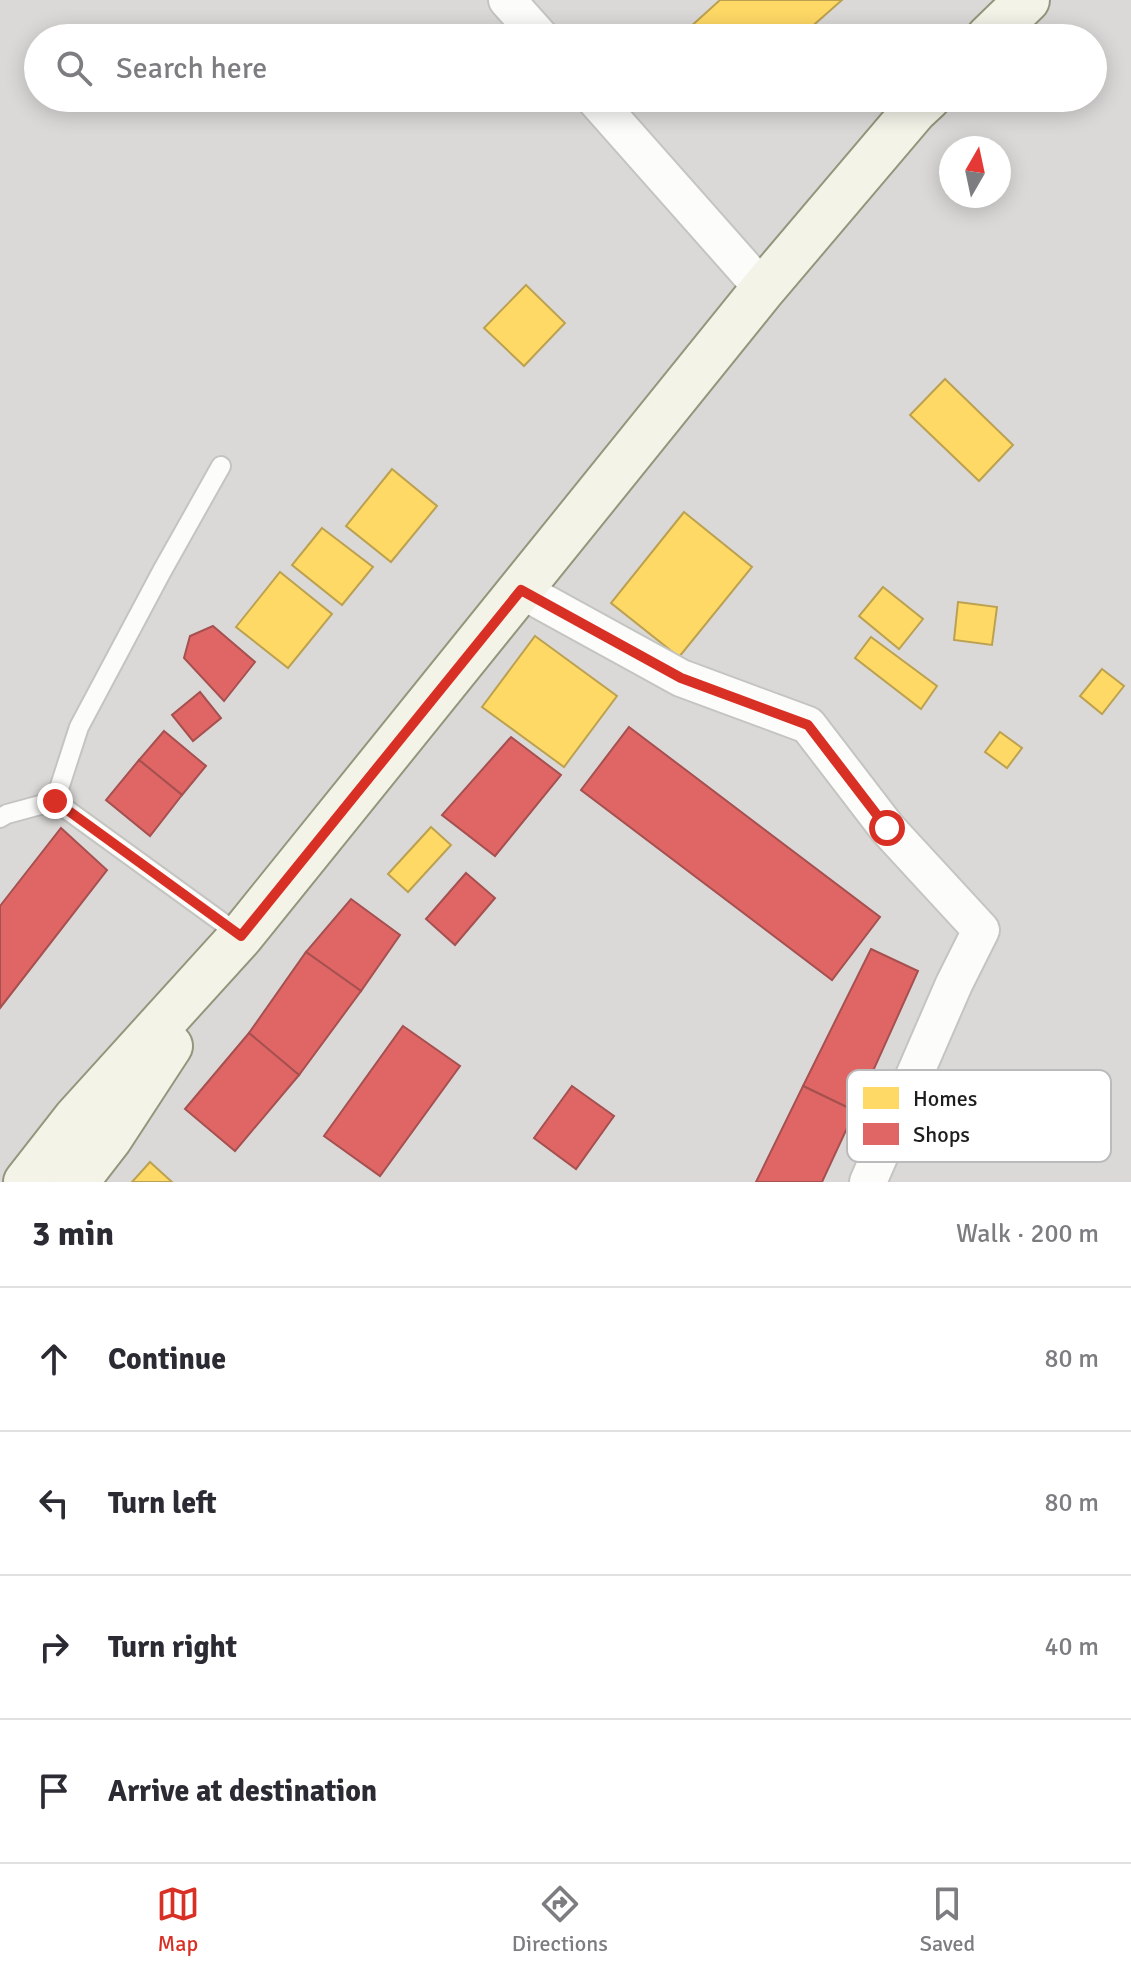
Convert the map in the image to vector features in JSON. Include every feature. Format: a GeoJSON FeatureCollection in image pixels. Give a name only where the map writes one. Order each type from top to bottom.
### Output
{"type":"FeatureCollection","features":[{"type":"Feature","properties":{"kind":"main road"},"geometry":{"type":"LineString","coordinates":[[1002,24],[1027,0]]}},
{"type":"Feature","properties":{"kind":"main road"},"geometry":{"type":"LineString","coordinates":[[26,1182],[76,1118],[241,936],[763,289],[913,112]]}},
{"type":"Feature","properties":{"kind":"main road"},"geometry":{"type":"LineString","coordinates":[[76,1182],[110,1138],[241,936]]}},
{"type":"Feature","properties":{"kind":"street"},"geometry":{"type":"LineString","coordinates":[[507,0],[528,24]]}},
{"type":"Feature","properties":{"kind":"street"},"geometry":{"type":"LineString","coordinates":[[606,112],[763,289]]}},
{"type":"Feature","properties":{"kind":"street"},"geometry":{"type":"LineString","coordinates":[[521,590],[681,678],[808,725],[887,828],[981,930],[917,1070]]}},
{"type":"Feature","properties":{"kind":"street"},"geometry":{"type":"LineString","coordinates":[[868,1182],[877,1162]]}},
{"type":"Feature","properties":{"kind":"lane"},"geometry":{"type":"LineString","coordinates":[[55,801],[79,727],[221,466]]}},
{"type":"Feature","properties":{"kind":"lane"},"geometry":{"type":"LineString","coordinates":[[0,818],[55,801]]}},
{"type":"Feature","properties":{"kind":"lane"},"geometry":{"type":"LineString","coordinates":[[55,801],[241,936]]}},
{"type":"Feature","properties":{"kind":"shaded area"},"geometry":{"type":"Polygon","coordinates":[[[0,0],[1131,0],[1131,1182],[0,1182],[0,0]]]}},
{"type":"Feature","properties":{"kind":"building: Homes"},"geometry":{"type":"Polygon","coordinates":[[[720,0],[842,0],[815,24],[693,24],[720,0]]]}},
{"type":"Feature","properties":{"kind":"building: Homes"},"geometry":{"type":"Polygon","coordinates":[[[526,285],[565,323],[524,366],[484,328],[526,285]]]}},
{"type":"Feature","properties":{"kind":"building: Homes"},"geometry":{"type":"Polygon","coordinates":[[[945,379],[1013,445],[979,481],[910,415],[945,379]]]}},
{"type":"Feature","properties":{"kind":"building: Homes"},"geometry":{"type":"Polygon","coordinates":[[[392,469],[437,506],[391,562],[346,526],[392,469]]]}},
{"type":"Feature","properties":{"kind":"building: Homes"},"geometry":{"type":"Polygon","coordinates":[[[684,512],[752,567],[679,657],[611,603],[684,512]]]}},
{"type":"Feature","properties":{"kind":"building: Homes"},"geometry":{"type":"Polygon","coordinates":[[[322,528],[373,567],[342,605],[292,565],[322,528]]]}},
{"type":"Feature","properties":{"kind":"building: Homes"},"geometry":{"type":"Polygon","coordinates":[[[280,572],[332,614],[288,668],[236,627],[280,572]]]}},
{"type":"Feature","properties":{"kind":"building: Homes"},"geometry":{"type":"Polygon","coordinates":[[[883,587],[923,619],[899,649],[859,616],[883,587]]]}},
{"type":"Feature","properties":{"kind":"building: Homes"},"geometry":{"type":"Polygon","coordinates":[[[958,602],[997,607],[992,645],[954,640],[958,602]]]}},
{"type":"Feature","properties":{"kind":"building: Homes"},"geometry":{"type":"Polygon","coordinates":[[[535,636],[617,696],[564,767],[482,707],[535,636]]]}},
{"type":"Feature","properties":{"kind":"building: Homes"},"geometry":{"type":"Polygon","coordinates":[[[871,637],[937,686],[921,709],[855,658],[871,637]]]}},
{"type":"Feature","properties":{"kind":"building: Homes"},"geometry":{"type":"Polygon","coordinates":[[[1102,669],[1124,686],[1102,714],[1080,696],[1102,669]]]}},
{"type":"Feature","properties":{"kind":"building: Homes"},"geometry":{"type":"Polygon","coordinates":[[[1000,732],[1022,748],[1007,768],[985,752],[1000,732]]]}},
{"type":"Feature","properties":{"kind":"building: Homes"},"geometry":{"type":"Polygon","coordinates":[[[431,827],[451,845],[408,892],[388,874],[431,827]]]}},
{"type":"Feature","properties":{"kind":"building: Homes"},"geometry":{"type":"Polygon","coordinates":[[[150,1162],[172,1182],[132,1182],[150,1162]]]}},
{"type":"Feature","properties":{"kind":"building: Shops"},"geometry":{"type":"Polygon","coordinates":[[[213,626],[255,662],[224,701],[184,658],[190,636],[213,626]]]}},
{"type":"Feature","properties":{"kind":"building: Shops"},"geometry":{"type":"Polygon","coordinates":[[[200,692],[221,718],[193,741],[172,715],[200,692]]]}},
{"type":"Feature","properties":{"kind":"building: Shops"},"geometry":{"type":"Polygon","coordinates":[[[629,727],[880,917],[832,980],[581,790],[629,727]]]}},
{"type":"Feature","properties":{"kind":"building: Shops"},"geometry":{"type":"Polygon","coordinates":[[[164,731],[206,766],[182,795],[139,760],[164,731]]]}},
{"type":"Feature","properties":{"kind":"building: Shops"},"geometry":{"type":"Polygon","coordinates":[[[511,737],[561,775],[495,856],[442,815],[511,737]]]}},
{"type":"Feature","properties":{"kind":"building: Shops"},"geometry":{"type":"Polygon","coordinates":[[[139,760],[182,795],[150,836],[106,800],[139,760]]]}},
{"type":"Feature","properties":{"kind":"building: Shops"},"geometry":{"type":"Polygon","coordinates":[[[61,828],[107,870],[0,1008],[0,906],[61,828]]]}},
{"type":"Feature","properties":{"kind":"building: Shops"},"geometry":{"type":"Polygon","coordinates":[[[466,873],[495,898],[455,945],[426,919],[466,873]]]}},
{"type":"Feature","properties":{"kind":"building: Shops"},"geometry":{"type":"Polygon","coordinates":[[[351,899],[400,935],[361,991],[306,952],[351,899]]]}},
{"type":"Feature","properties":{"kind":"building: Shops"},"geometry":{"type":"Polygon","coordinates":[[[871,949],[918,971],[873,1070],[847,1070],[847,1107],[803,1086],[871,949]]]}},
{"type":"Feature","properties":{"kind":"building: Shops"},"geometry":{"type":"Polygon","coordinates":[[[306,952],[361,991],[299,1075],[249,1033],[306,952]]]}},
{"type":"Feature","properties":{"kind":"building: Shops"},"geometry":{"type":"Polygon","coordinates":[[[403,1026],[460,1066],[380,1176],[324,1136],[403,1026]]]}},
{"type":"Feature","properties":{"kind":"building: Shops"},"geometry":{"type":"Polygon","coordinates":[[[249,1033],[299,1075],[235,1151],[185,1109],[249,1033]]]}},
{"type":"Feature","properties":{"kind":"building: Shops"},"geometry":{"type":"Polygon","coordinates":[[[572,1086],[614,1116],[576,1169],[534,1138],[572,1086]]]}},
{"type":"Feature","properties":{"kind":"building: Shops"},"geometry":{"type":"Polygon","coordinates":[[[803,1086],[847,1107],[847,1128],[822,1182],[756,1182],[803,1086]]]}},
{"type":"Feature","properties":{"kind":"route"},"geometry":{"type":"LineString","coordinates":[[55,801],[241,936],[521,590],[681,678],[808,725],[887,828]]}}]}
